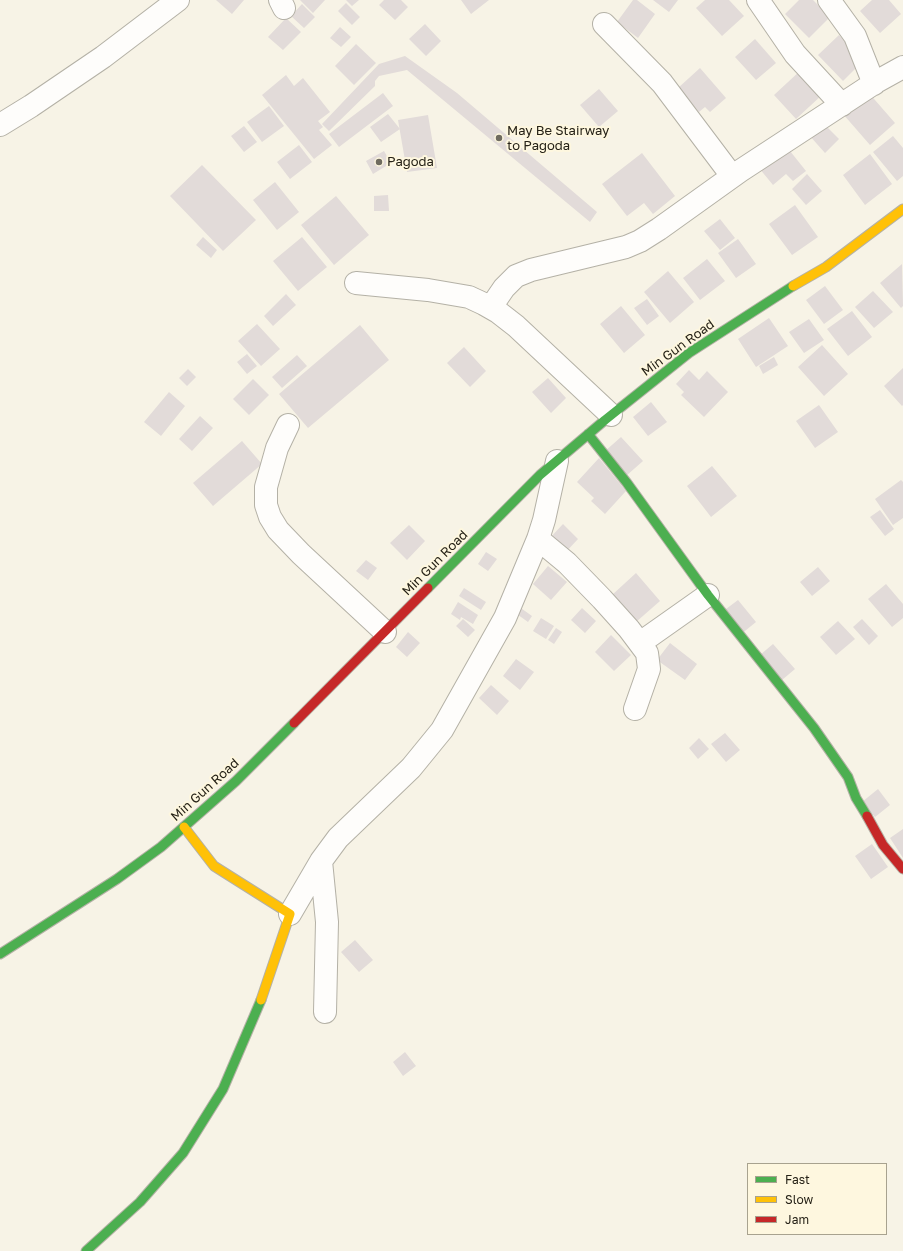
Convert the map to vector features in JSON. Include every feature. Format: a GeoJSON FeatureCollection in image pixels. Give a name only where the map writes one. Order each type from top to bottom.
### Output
{"type":"FeatureCollection","features":[{"type":"Feature","properties":{"kind":"street"},"geometry":{"type":"LineString","coordinates":[[0,125],[31,106],[103,57],[178,0]]}},
{"type":"Feature","properties":{"kind":"street"},"geometry":{"type":"LineString","coordinates":[[758,0],[795,54],[842,105]]}},
{"type":"Feature","properties":{"kind":"street"},"geometry":{"type":"LineString","coordinates":[[829,0],[855,36],[874,84]]}},
{"type":"Feature","properties":{"kind":"street"},"geometry":{"type":"LineString","coordinates":[[604,24],[662,83],[732,176]]}},
{"type":"Feature","properties":{"kind":"street"},"geometry":{"type":"LineString","coordinates":[[491,308],[504,288],[516,276],[531,270],[626,247],[660,229],[732,176],[874,84],[903,67]]}},
{"type":"Feature","properties":{"kind":"street","name":"Min Gun Road"},"geometry":{"type":"LineString","coordinates":[[0,954],[117,879],[161,847],[184,827],[253,765],[540,476],[611,415],[690,353],[781,293],[826,267],[903,209]]}},
{"type":"Feature","properties":{"kind":"street"},"geometry":{"type":"LineString","coordinates":[[356,283],[428,290],[469,297],[491,308],[516,326],[611,415]]}},
{"type":"Feature","properties":{"kind":"street"},"geometry":{"type":"LineString","coordinates":[[288,425],[277,448],[266,486],[266,505],[270,517],[278,530],[301,554],[385,632]]}},
{"type":"Feature","properties":{"kind":"street"},"geometry":{"type":"LineString","coordinates":[[588,434],[627,483],[708,596],[795,702],[814,728],[848,777],[856,798],[883,845],[903,869]]}},
{"type":"Feature","properties":{"kind":"street"},"geometry":{"type":"LineString","coordinates":[[86,1251],[157,1184],[183,1153],[205,1119],[223,1089],[255,1016],[290,914],[321,861],[338,838],[411,768],[442,730],[505,618],[538,539],[544,520],[557,461]]}},
{"type":"Feature","properties":{"kind":"street"},"geometry":{"type":"LineString","coordinates":[[538,539],[567,563],[620,619],[647,653],[649,668],[635,709]]}},
{"type":"Feature","properties":{"kind":"street"},"geometry":{"type":"LineString","coordinates":[[640,643],[708,596]]}},
{"type":"Feature","properties":{"kind":"street"},"geometry":{"type":"LineString","coordinates":[[184,827],[214,866],[229,877],[290,914]]}},
{"type":"Feature","properties":{"kind":"street"},"geometry":{"type":"LineString","coordinates":[[321,861],[327,922],[324,1012]]}},
{"type":"Feature","properties":{"kind":"building"},"geometry":{"type":"Polygon","coordinates":[[[216,0],[244,0],[232,14],[216,0]]]}},
{"type":"Feature","properties":{"kind":"building"},"geometry":{"type":"Polygon","coordinates":[[[300,0],[325,0],[313,13],[300,0]]]}},
{"type":"Feature","properties":{"kind":"building"},"geometry":{"type":"Polygon","coordinates":[[[346,0],[359,0],[352,6],[346,0]]]}},
{"type":"Feature","properties":{"kind":"building"},"geometry":{"type":"Polygon","coordinates":[[[384,0],[401,0],[408,7],[395,20],[379,5],[384,0]]]}},
{"type":"Feature","properties":{"kind":"building"},"geometry":{"type":"Polygon","coordinates":[[[461,0],[489,0],[471,14],[461,0]]]}},
{"type":"Feature","properties":{"kind":"building"},"geometry":{"type":"Polygon","coordinates":[[[633,0],[637,0],[655,14],[638,38],[617,22],[633,0]]]}},
{"type":"Feature","properties":{"kind":"building"},"geometry":{"type":"Polygon","coordinates":[[[653,0],[678,0],[669,12],[653,0]]]}},
{"type":"Feature","properties":{"kind":"building"},"geometry":{"type":"Polygon","coordinates":[[[705,0],[729,0],[744,16],[722,36],[696,8],[705,0]]]}},
{"type":"Feature","properties":{"kind":"building"},"geometry":{"type":"Polygon","coordinates":[[[799,0],[813,0],[830,17],[809,38],[785,14],[799,0]]]}},
{"type":"Feature","properties":{"kind":"building"},"geometry":{"type":"Polygon","coordinates":[[[872,0],[889,0],[901,14],[880,33],[860,11],[872,0]]]}},
{"type":"Feature","properties":{"kind":"building"},"geometry":{"type":"Polygon","coordinates":[[[346,3],[360,17],[352,25],[338,11],[346,3]]]}},
{"type":"Feature","properties":{"kind":"building"},"geometry":{"type":"Polygon","coordinates":[[[302,4],[315,17],[304,28],[291,16],[302,4]]]}},
{"type":"Feature","properties":{"kind":"building"},"geometry":{"type":"Polygon","coordinates":[[[286,18],[301,32],[283,50],[268,37],[286,18]]]}},
{"type":"Feature","properties":{"kind":"building"},"geometry":{"type":"Polygon","coordinates":[[[425,24],[441,41],[426,56],[409,39],[425,24]]]}},
{"type":"Feature","properties":{"kind":"building"},"geometry":{"type":"Polygon","coordinates":[[[340,27],[351,37],[341,47],[330,38],[340,27]]]}},
{"type":"Feature","properties":{"kind":"building"},"geometry":{"type":"Polygon","coordinates":[[[839,35],[863,61],[843,81],[818,55],[839,35]]]}},
{"type":"Feature","properties":{"kind":"building"},"geometry":{"type":"Polygon","coordinates":[[[755,39],[776,63],[756,80],[735,57],[755,39]]]}},
{"type":"Feature","properties":{"kind":"building"},"geometry":{"type":"Polygon","coordinates":[[[356,44],[376,63],[354,85],[335,66],[356,44]]]}},
{"type":"Feature","properties":{"kind":"building","name":"May Be Stairway to Pagoda"},"geometry":{"type":"Polygon","coordinates":[[[405,56],[457,93],[597,212],[590,222],[407,70],[379,76],[375,81],[375,86],[329,131],[322,124],[379,64],[405,56]]]}},
{"type":"Feature","properties":{"kind":"building"},"geometry":{"type":"Polygon","coordinates":[[[700,68],[726,98],[710,112],[705,107],[699,112],[678,88],[700,68]]]}},
{"type":"Feature","properties":{"kind":"building"},"geometry":{"type":"Polygon","coordinates":[[[801,70],[823,94],[796,119],[774,95],[801,70]]]}},
{"type":"Feature","properties":{"kind":"building"},"geometry":{"type":"Polygon","coordinates":[[[286,75],[294,86],[303,78],[330,112],[318,121],[323,127],[319,130],[332,145],[314,159],[262,95],[286,75]]]}},
{"type":"Feature","properties":{"kind":"building"},"geometry":{"type":"Polygon","coordinates":[[[599,89],[618,111],[599,127],[580,105],[599,89]]]}},
{"type":"Feature","properties":{"kind":"building"},"geometry":{"type":"Polygon","coordinates":[[[868,92],[895,123],[870,145],[843,114],[868,92]]]}},
{"type":"Feature","properties":{"kind":"building"},"geometry":{"type":"Polygon","coordinates":[[[383,93],[393,106],[339,147],[329,134],[383,93]]]}},
{"type":"Feature","properties":{"kind":"building"},"geometry":{"type":"Polygon","coordinates":[[[269,106],[284,126],[262,142],[247,122],[269,106]]]}},
{"type":"Feature","properties":{"kind":"building"},"geometry":{"type":"Polygon","coordinates":[[[388,114],[400,129],[381,142],[370,127],[388,114]]]}},
{"type":"Feature","properties":{"kind":"building"},"geometry":{"type":"Polygon","coordinates":[[[428,115],[437,168],[407,172],[398,120],[428,115]]]}},
{"type":"Feature","properties":{"kind":"building"},"geometry":{"type":"Polygon","coordinates":[[[822,122],[839,139],[825,153],[809,135],[822,122]]]}},
{"type":"Feature","properties":{"kind":"building"},"geometry":{"type":"Polygon","coordinates":[[[244,126],[257,142],[244,152],[231,136],[244,126]]]}},
{"type":"Feature","properties":{"kind":"building"},"geometry":{"type":"Polygon","coordinates":[[[893,136],[903,148],[903,176],[897,181],[873,152],[893,136]]]}},
{"type":"Feature","properties":{"kind":"building"},"geometry":{"type":"Polygon","coordinates":[[[299,145],[312,162],[290,179],[277,162],[299,145]]]}},
{"type":"Feature","properties":{"kind":"building"},"geometry":{"type":"Polygon","coordinates":[[[786,146],[806,171],[793,181],[786,174],[773,185],[759,168],[786,146]]]}},
{"type":"Feature","properties":{"kind":"building","name":"Pagoda"},"geometry":{"type":"Polygon","coordinates":[[[384,151],[391,163],[373,174],[366,161],[384,151]]]}},
{"type":"Feature","properties":{"kind":"building"},"geometry":{"type":"Polygon","coordinates":[[[642,153],[675,196],[653,214],[644,203],[627,216],[602,184],[642,153]]]}},
{"type":"Feature","properties":{"kind":"building"},"geometry":{"type":"Polygon","coordinates":[[[870,154],[892,184],[865,205],[843,175],[870,154]]]}},
{"type":"Feature","properties":{"kind":"building"},"geometry":{"type":"Polygon","coordinates":[[[202,165],[256,220],[223,251],[170,196],[202,165]]]}},
{"type":"Feature","properties":{"kind":"building"},"geometry":{"type":"Polygon","coordinates":[[[807,174],[822,191],[806,205],[792,189],[807,174]]]}},
{"type":"Feature","properties":{"kind":"building"},"geometry":{"type":"Polygon","coordinates":[[[275,182],[299,212],[277,230],[253,200],[275,182]]]}},
{"type":"Feature","properties":{"kind":"building"},"geometry":{"type":"Polygon","coordinates":[[[388,195],[389,211],[374,211],[374,196],[388,195]]]}},
{"type":"Feature","properties":{"kind":"building"},"geometry":{"type":"Polygon","coordinates":[[[336,196],[369,235],[334,265],[301,225],[336,196]]]}},
{"type":"Feature","properties":{"kind":"building"},"geometry":{"type":"Polygon","coordinates":[[[795,205],[818,237],[792,255],[769,224],[795,205]]]}},
{"type":"Feature","properties":{"kind":"building"},"geometry":{"type":"Polygon","coordinates":[[[720,219],[735,238],[720,250],[704,231],[720,219]]]}},
{"type":"Feature","properties":{"kind":"building"},"geometry":{"type":"Polygon","coordinates":[[[203,237],[217,250],[211,258],[196,245],[203,237]]]}},
{"type":"Feature","properties":{"kind":"building"},"geometry":{"type":"Polygon","coordinates":[[[302,237],[327,267],[298,291],[273,261],[302,237]]]}},
{"type":"Feature","properties":{"kind":"building"},"geometry":{"type":"Polygon","coordinates":[[[738,239],[756,264],[736,278],[718,253],[738,239]]]}},
{"type":"Feature","properties":{"kind":"building"},"geometry":{"type":"Polygon","coordinates":[[[707,259],[725,281],[700,300],[683,278],[707,259]]]}},
{"type":"Feature","properties":{"kind":"building"},"geometry":{"type":"Polygon","coordinates":[[[902,264],[903,306],[901,308],[880,283],[902,264]]]}},
{"type":"Feature","properties":{"kind":"building"},"geometry":{"type":"Polygon","coordinates":[[[668,271],[694,302],[670,323],[644,292],[668,271]]]}},
{"type":"Feature","properties":{"kind":"building"},"geometry":{"type":"Polygon","coordinates":[[[825,286],[843,310],[824,324],[806,300],[825,286]]]}},
{"type":"Feature","properties":{"kind":"building"},"geometry":{"type":"Polygon","coordinates":[[[873,291],[893,312],[874,328],[855,307],[873,291]]]}},
{"type":"Feature","properties":{"kind":"building"},"geometry":{"type":"Polygon","coordinates":[[[286,294],[296,305],[273,326],[264,316],[286,294]]]}},
{"type":"Feature","properties":{"kind":"building"},"geometry":{"type":"Polygon","coordinates":[[[647,299],[659,316],[647,325],[634,308],[647,299]]]}},
{"type":"Feature","properties":{"kind":"building"},"geometry":{"type":"Polygon","coordinates":[[[621,306],[645,335],[624,353],[600,324],[621,306]]]}},
{"type":"Feature","properties":{"kind":"building"},"geometry":{"type":"Polygon","coordinates":[[[852,311],[872,337],[848,356],[827,329],[852,311]]]}},
{"type":"Feature","properties":{"kind":"building"},"geometry":{"type":"Polygon","coordinates":[[[769,318],[788,346],[756,367],[738,339],[769,318]]]}},
{"type":"Feature","properties":{"kind":"building"},"geometry":{"type":"Polygon","coordinates":[[[809,319],[824,340],[804,353],[789,332],[809,319]]]}},
{"type":"Feature","properties":{"kind":"building"},"geometry":{"type":"Polygon","coordinates":[[[257,324],[280,349],[261,366],[238,341],[257,324]]]}},
{"type":"Feature","properties":{"kind":"building"},"geometry":{"type":"Polygon","coordinates":[[[360,325],[389,360],[308,428],[279,394],[360,325]]]}},
{"type":"Feature","properties":{"kind":"building"},"geometry":{"type":"Polygon","coordinates":[[[822,345],[848,374],[824,396],[798,367],[822,345]]]}},
{"type":"Feature","properties":{"kind":"building"},"geometry":{"type":"Polygon","coordinates":[[[464,347],[486,371],[470,387],[447,363],[464,347]]]}},
{"type":"Feature","properties":{"kind":"building"},"geometry":{"type":"Polygon","coordinates":[[[247,354],[257,366],[247,374],[237,362],[247,354]]]}},
{"type":"Feature","properties":{"kind":"building"},"geometry":{"type":"Polygon","coordinates":[[[297,355],[307,366],[282,388],[272,377],[297,355]]]}},
{"type":"Feature","properties":{"kind":"building"},"geometry":{"type":"Polygon","coordinates":[[[774,357],[778,365],[763,374],[759,366],[774,357]]]}},
{"type":"Feature","properties":{"kind":"building"},"geometry":{"type":"Polygon","coordinates":[[[903,368],[903,405],[902,406],[884,386],[903,368]]]}},
{"type":"Feature","properties":{"kind":"building"},"geometry":{"type":"Polygon","coordinates":[[[188,369],[196,377],[187,386],[179,378],[188,369]]]}},
{"type":"Feature","properties":{"kind":"building"},"geometry":{"type":"Polygon","coordinates":[[[689,370],[699,380],[707,371],[728,392],[704,417],[681,395],[684,392],[676,384],[689,370]]]}},
{"type":"Feature","properties":{"kind":"building"},"geometry":{"type":"Polygon","coordinates":[[[548,378],[566,398],[551,413],[532,392],[548,378]]]}},
{"type":"Feature","properties":{"kind":"building"},"geometry":{"type":"Polygon","coordinates":[[[253,379],[269,395],[249,415],[233,399],[253,379]]]}},
{"type":"Feature","properties":{"kind":"building"},"geometry":{"type":"Polygon","coordinates":[[[169,392],[185,406],[161,436],[144,422],[169,392]]]}},
{"type":"Feature","properties":{"kind":"building"},"geometry":{"type":"Polygon","coordinates":[[[651,402],[667,422],[648,436],[633,417],[651,402]]]}},
{"type":"Feature","properties":{"kind":"building"},"geometry":{"type":"Polygon","coordinates":[[[819,405],[838,432],[815,448],[796,421],[819,405]]]}},
{"type":"Feature","properties":{"kind":"building"},"geometry":{"type":"Polygon","coordinates":[[[200,416],[213,428],[192,451],[179,439],[200,416]]]}},
{"type":"Feature","properties":{"kind":"building"},"geometry":{"type":"Polygon","coordinates":[[[621,437],[643,461],[626,476],[604,452],[621,437]]]}},
{"type":"Feature","properties":{"kind":"building"},"geometry":{"type":"Polygon","coordinates":[[[242,441],[262,464],[213,506],[193,483],[242,441]]]}},
{"type":"Feature","properties":{"kind":"building"},"geometry":{"type":"Polygon","coordinates":[[[599,458],[626,491],[605,514],[591,501],[594,498],[577,482],[599,458]]]}},
{"type":"Feature","properties":{"kind":"building"},"geometry":{"type":"Polygon","coordinates":[[[712,466],[737,496],[711,517],[687,486],[712,466]]]}},
{"type":"Feature","properties":{"kind":"building"},"geometry":{"type":"Polygon","coordinates":[[[901,480],[903,482],[903,518],[893,525],[875,499],[901,480]]]}},
{"type":"Feature","properties":{"kind":"building"},"geometry":{"type":"Polygon","coordinates":[[[880,510],[894,529],[885,536],[870,517],[880,510]]]}},
{"type":"Feature","properties":{"kind":"building"},"geometry":{"type":"Polygon","coordinates":[[[563,524],[578,539],[564,554],[548,540],[563,524]]]}},
{"type":"Feature","properties":{"kind":"building"},"geometry":{"type":"Polygon","coordinates":[[[409,525],[425,541],[407,560],[390,543],[409,525]]]}},
{"type":"Feature","properties":{"kind":"building"},"geometry":{"type":"Polygon","coordinates":[[[486,552],[497,559],[488,571],[478,564],[486,552]]]}},
{"type":"Feature","properties":{"kind":"building"},"geometry":{"type":"Polygon","coordinates":[[[366,560],[377,568],[368,580],[356,571],[366,560]]]}},
{"type":"Feature","properties":{"kind":"building"},"geometry":{"type":"Polygon","coordinates":[[[548,566],[567,582],[551,600],[533,584],[548,566]]]}},
{"type":"Feature","properties":{"kind":"building"},"geometry":{"type":"Polygon","coordinates":[[[818,567],[830,581],[812,596],[800,582],[818,567]]]}},
{"type":"Feature","properties":{"kind":"building"},"geometry":{"type":"Polygon","coordinates":[[[636,573],[660,601],[636,622],[612,595],[636,573]]]}},
{"type":"Feature","properties":{"kind":"building"},"geometry":{"type":"Polygon","coordinates":[[[886,584],[903,604],[903,618],[892,627],[868,599],[886,584]]]}},
{"type":"Feature","properties":{"kind":"building"},"geometry":{"type":"Polygon","coordinates":[[[464,588],[486,602],[481,610],[459,596],[464,588]]]}},
{"type":"Feature","properties":{"kind":"building"},"geometry":{"type":"Polygon","coordinates":[[[738,600],[756,622],[740,635],[722,612],[738,600]]]}},
{"type":"Feature","properties":{"kind":"building"},"geometry":{"type":"Polygon","coordinates":[[[458,602],[478,615],[473,624],[461,617],[460,620],[451,614],[458,602]]]}},
{"type":"Feature","properties":{"kind":"building"},"geometry":{"type":"Polygon","coordinates":[[[518,606],[532,616],[528,622],[514,612],[518,606]]]}},
{"type":"Feature","properties":{"kind":"building"},"geometry":{"type":"Polygon","coordinates":[[[582,608],[596,621],[585,633],[571,620],[582,608]]]}},
{"type":"Feature","properties":{"kind":"building"},"geometry":{"type":"Polygon","coordinates":[[[541,618],[554,626],[546,639],[533,631],[541,618]]]}},
{"type":"Feature","properties":{"kind":"building"},"geometry":{"type":"Polygon","coordinates":[[[463,619],[475,630],[468,637],[456,626],[463,619]]]}},
{"type":"Feature","properties":{"kind":"building"},"geometry":{"type":"Polygon","coordinates":[[[862,619],[878,636],[869,645],[853,627],[862,619]]]}},
{"type":"Feature","properties":{"kind":"building"},"geometry":{"type":"Polygon","coordinates":[[[838,621],[855,639],[836,655],[820,637],[838,621]]]}},
{"type":"Feature","properties":{"kind":"building"},"geometry":{"type":"Polygon","coordinates":[[[556,628],[562,632],[554,644],[548,640],[556,628]]]}},
{"type":"Feature","properties":{"kind":"building"},"geometry":{"type":"Polygon","coordinates":[[[408,632],[420,643],[407,657],[396,647],[408,632]]]}},
{"type":"Feature","properties":{"kind":"building"},"geometry":{"type":"Polygon","coordinates":[[[611,635],[631,655],[614,671],[595,652],[611,635]]]}},
{"type":"Feature","properties":{"kind":"building"},"geometry":{"type":"Polygon","coordinates":[[[670,643],[697,664],[685,680],[657,660],[670,643]]]}},
{"type":"Feature","properties":{"kind":"building"},"geometry":{"type":"Polygon","coordinates":[[[773,644],[795,669],[782,680],[760,655],[773,644]]]}},
{"type":"Feature","properties":{"kind":"building"},"geometry":{"type":"Polygon","coordinates":[[[516,659],[534,672],[520,690],[503,676],[516,659]]]}},
{"type":"Feature","properties":{"kind":"building"},"geometry":{"type":"Polygon","coordinates":[[[491,685],[509,701],[497,715],[479,698],[491,685]]]}},
{"type":"Feature","properties":{"kind":"building"},"geometry":{"type":"Polygon","coordinates":[[[725,733],[740,750],[726,762],[711,744],[725,733]]]}},
{"type":"Feature","properties":{"kind":"building"},"geometry":{"type":"Polygon","coordinates":[[[699,738],[709,749],[698,759],[689,748],[699,738]]]}},
{"type":"Feature","properties":{"kind":"building"},"geometry":{"type":"Polygon","coordinates":[[[878,789],[890,805],[875,817],[862,802],[878,789]]]}},
{"type":"Feature","properties":{"kind":"building"},"geometry":{"type":"Polygon","coordinates":[[[903,829],[903,858],[890,838],[903,829]]]}},
{"type":"Feature","properties":{"kind":"building"},"geometry":{"type":"Polygon","coordinates":[[[872,844],[888,867],[871,879],[855,856],[872,844]]]}},
{"type":"Feature","properties":{"kind":"building"},"geometry":{"type":"Polygon","coordinates":[[[355,940],[373,960],[359,972],[341,952],[355,940]]]}},
{"type":"Feature","properties":{"kind":"building"},"geometry":{"type":"Polygon","coordinates":[[[405,1052],[416,1066],[403,1076],[393,1062],[405,1052]]]}},
{"type":"Feature","properties":{"kind":"traffic: fast"},"geometry":{"type":"LineString","coordinates":[[428,588],[540,475],[605,420],[689,353],[793,286]]}},
{"type":"Feature","properties":{"kind":"traffic: fast"},"geometry":{"type":"LineString","coordinates":[[588,434],[627,483],[708,595],[814,728],[848,777],[856,798],[867,816]]}},
{"type":"Feature","properties":{"kind":"traffic: fast"},"geometry":{"type":"LineString","coordinates":[[0,954],[117,879],[161,847],[236,781],[294,723]]}},
{"type":"Feature","properties":{"kind":"traffic: fast"},"geometry":{"type":"LineString","coordinates":[[86,1251],[140,1202],[183,1153],[223,1089],[261,1000]]}},
{"type":"Feature","properties":{"kind":"traffic: slow"},"geometry":{"type":"LineString","coordinates":[[793,286],[826,267],[903,209]]}},
{"type":"Feature","properties":{"kind":"traffic: slow"},"geometry":{"type":"LineString","coordinates":[[184,827],[214,866],[290,914],[261,1000]]}},
{"type":"Feature","properties":{"kind":"traffic: jam"},"geometry":{"type":"LineString","coordinates":[[294,723],[428,588]]}},
{"type":"Feature","properties":{"kind":"traffic: jam"},"geometry":{"type":"LineString","coordinates":[[867,816],[883,845],[903,869]]}},
{"type":"Feature","properties":{"kind":"place","name":"May Be Stairway to Pagoda"},"geometry":{"type":"Point","coordinates":[499,138]}},
{"type":"Feature","properties":{"kind":"place","name":"Pagoda"},"geometry":{"type":"Point","coordinates":[379,162]}}]}
